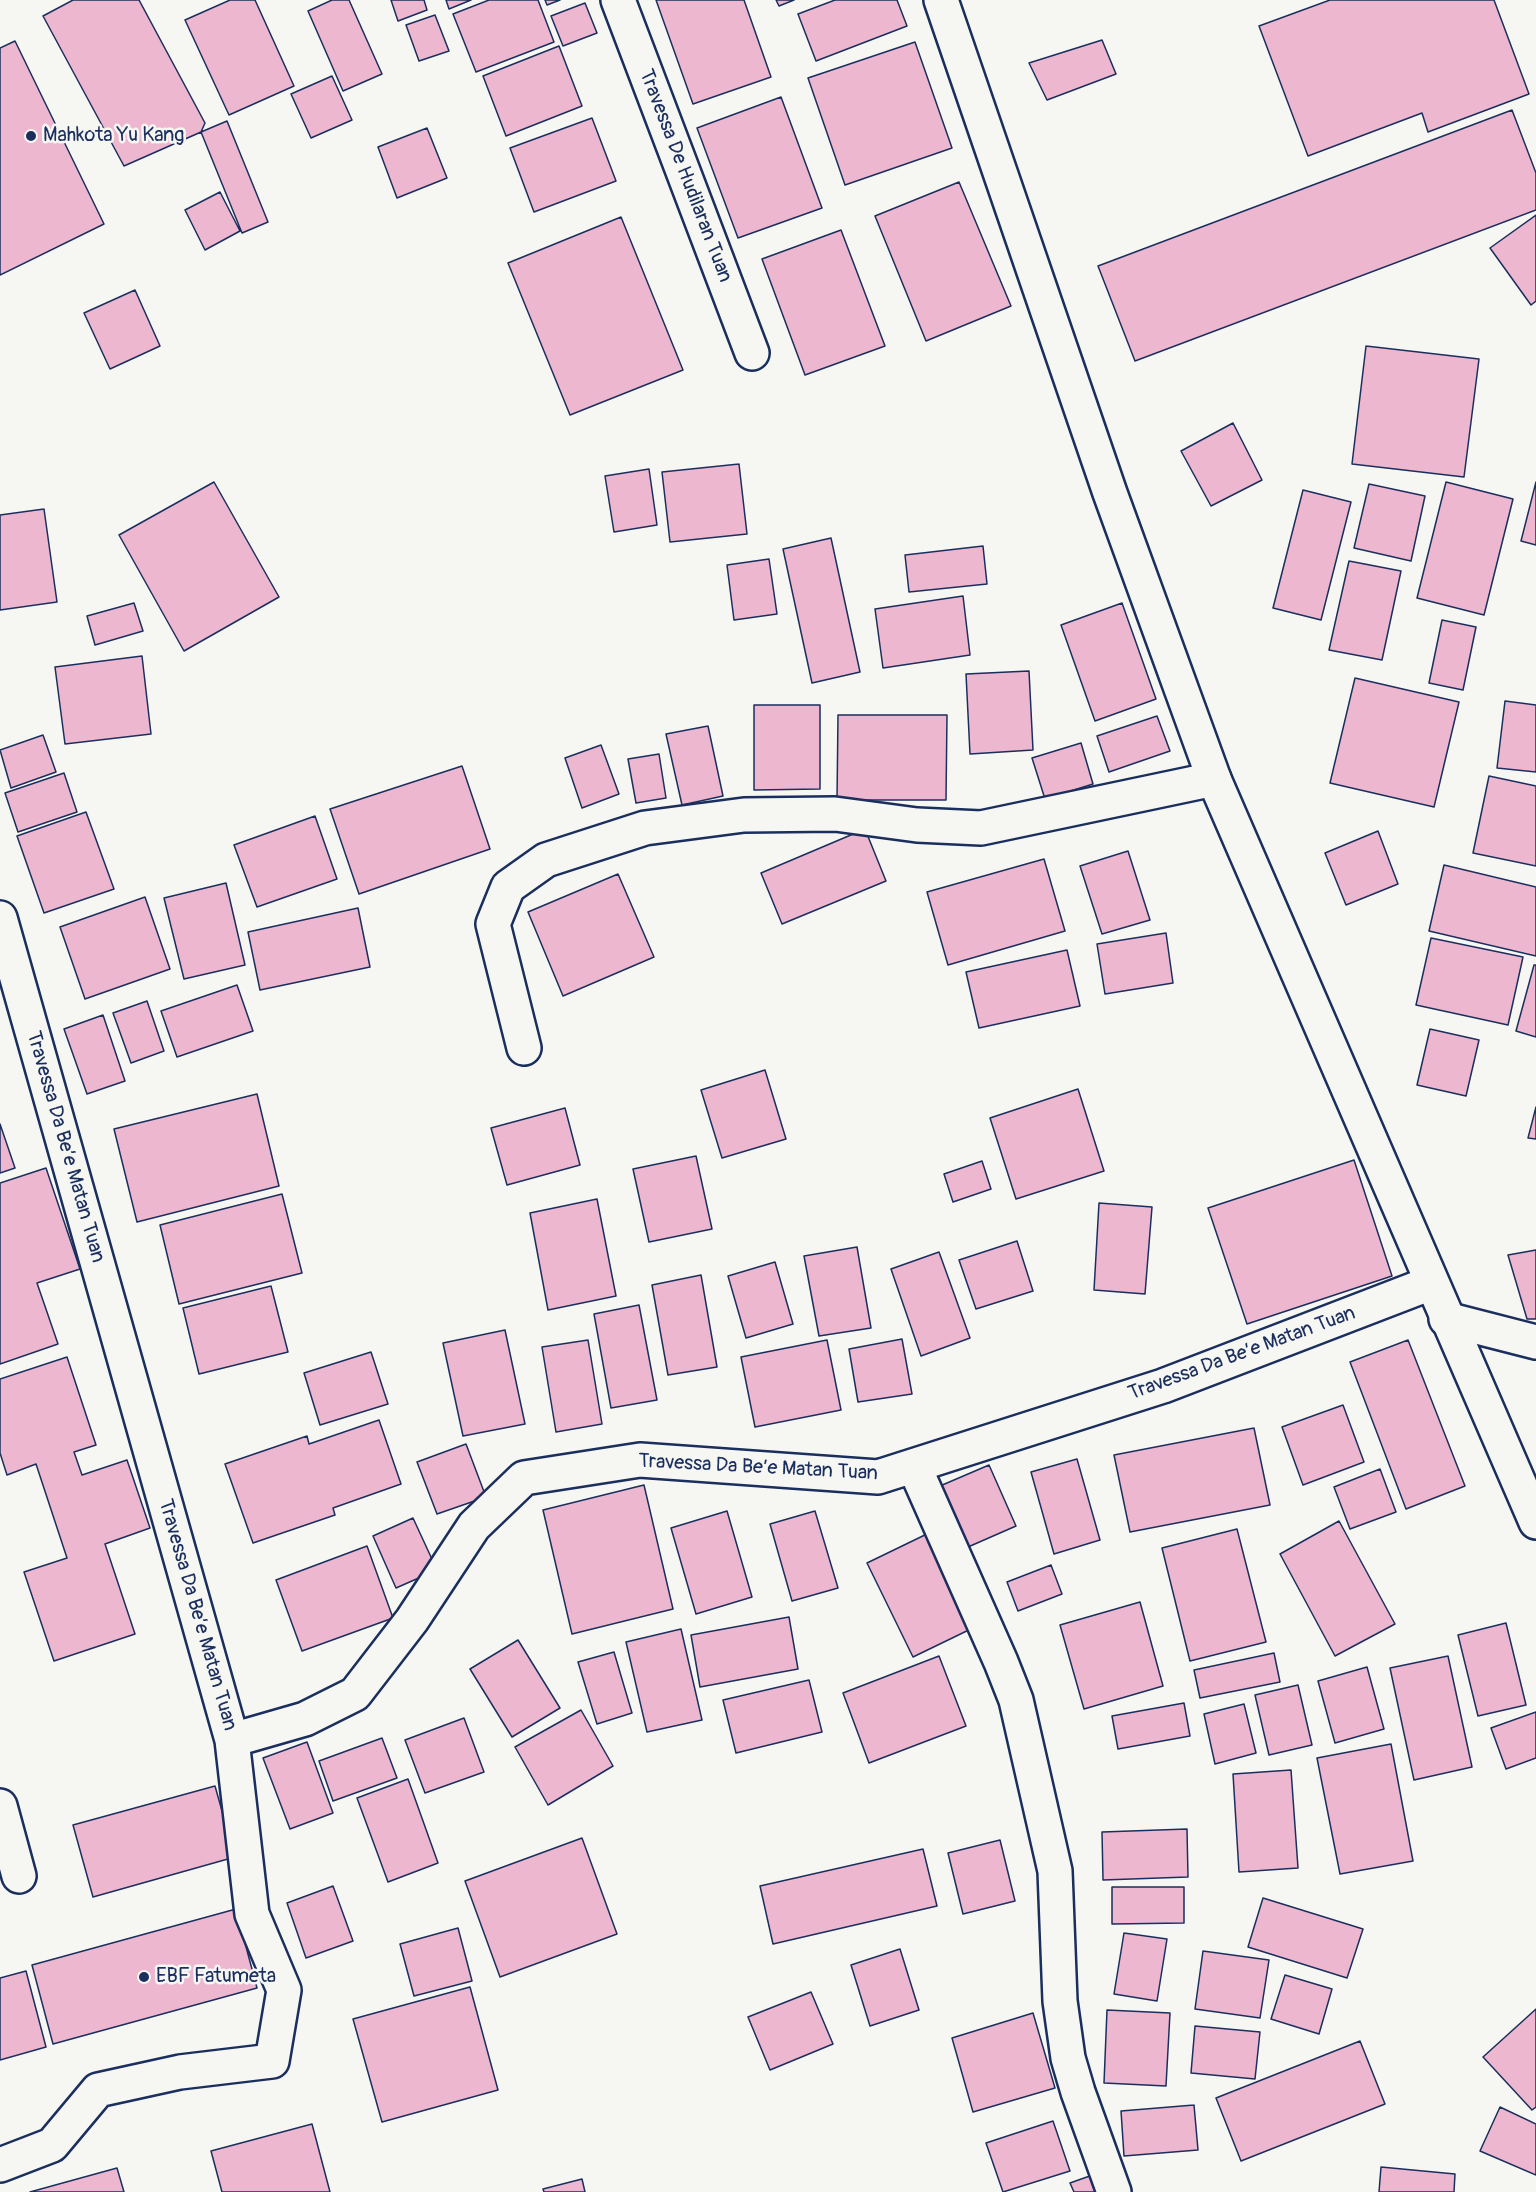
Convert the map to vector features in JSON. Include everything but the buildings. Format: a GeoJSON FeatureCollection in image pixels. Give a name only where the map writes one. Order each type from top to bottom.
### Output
{"type":"FeatureCollection","features":[{"type":"Feature","properties":{"kind":"street","name":"Travessa De Hudilaran Tuan"},"geometry":{"type":"LineString","coordinates":[[618,0],[752,353]]}},
{"type":"Feature","properties":{"kind":"street"},"geometry":{"type":"LineString","coordinates":[[941,0],[1110,493],[1214,779],[1536,1522]]}},
{"type":"Feature","properties":{"kind":"street"},"geometry":{"type":"LineString","coordinates":[[524,1048],[493,924],[508,887],[546,860],[645,828],[744,815],[835,814],[917,825],[981,828],[1214,779]]}},
{"type":"Feature","properties":{"kind":"street","name":"Travessa Da Be’e Matan Tuan"},"geometry":{"type":"LineString","coordinates":[[0,918],[232,1740],[305,1719],[356,1694],[412,1620],[474,1526],[524,1478],[640,1460],[878,1477],[1163,1386],[1431,1283]]}},
{"type":"Feature","properties":{"kind":"street"},"geometry":{"type":"LineString","coordinates":[[1446,1318],[1536,1342]]}},
{"type":"Feature","properties":{"kind":"street"},"geometry":{"type":"LineString","coordinates":[[914,1466],[1016,1700],[1055,1871],[1060,2001],[1068,2058],[1114,2192]]}},
{"type":"Feature","properties":{"kind":"street"},"geometry":{"type":"LineString","coordinates":[[0,2165],[51,2145],[98,2090],[180,2072],[272,2061],[284,1990],[252,1914],[232,1740]]}},
{"type":"Feature","properties":{"kind":"street"},"geometry":{"type":"LineString","coordinates":[[0,1806],[19,1876]]}},
{"type":"Feature","properties":{"kind":"place","name":"Mahkota Yu Kang"},"geometry":{"type":"Point","coordinates":[31,136]}},
{"type":"Feature","properties":{"kind":"place","name":"EBF Fatumeta"},"geometry":{"type":"Point","coordinates":[144,1977]}}]}
